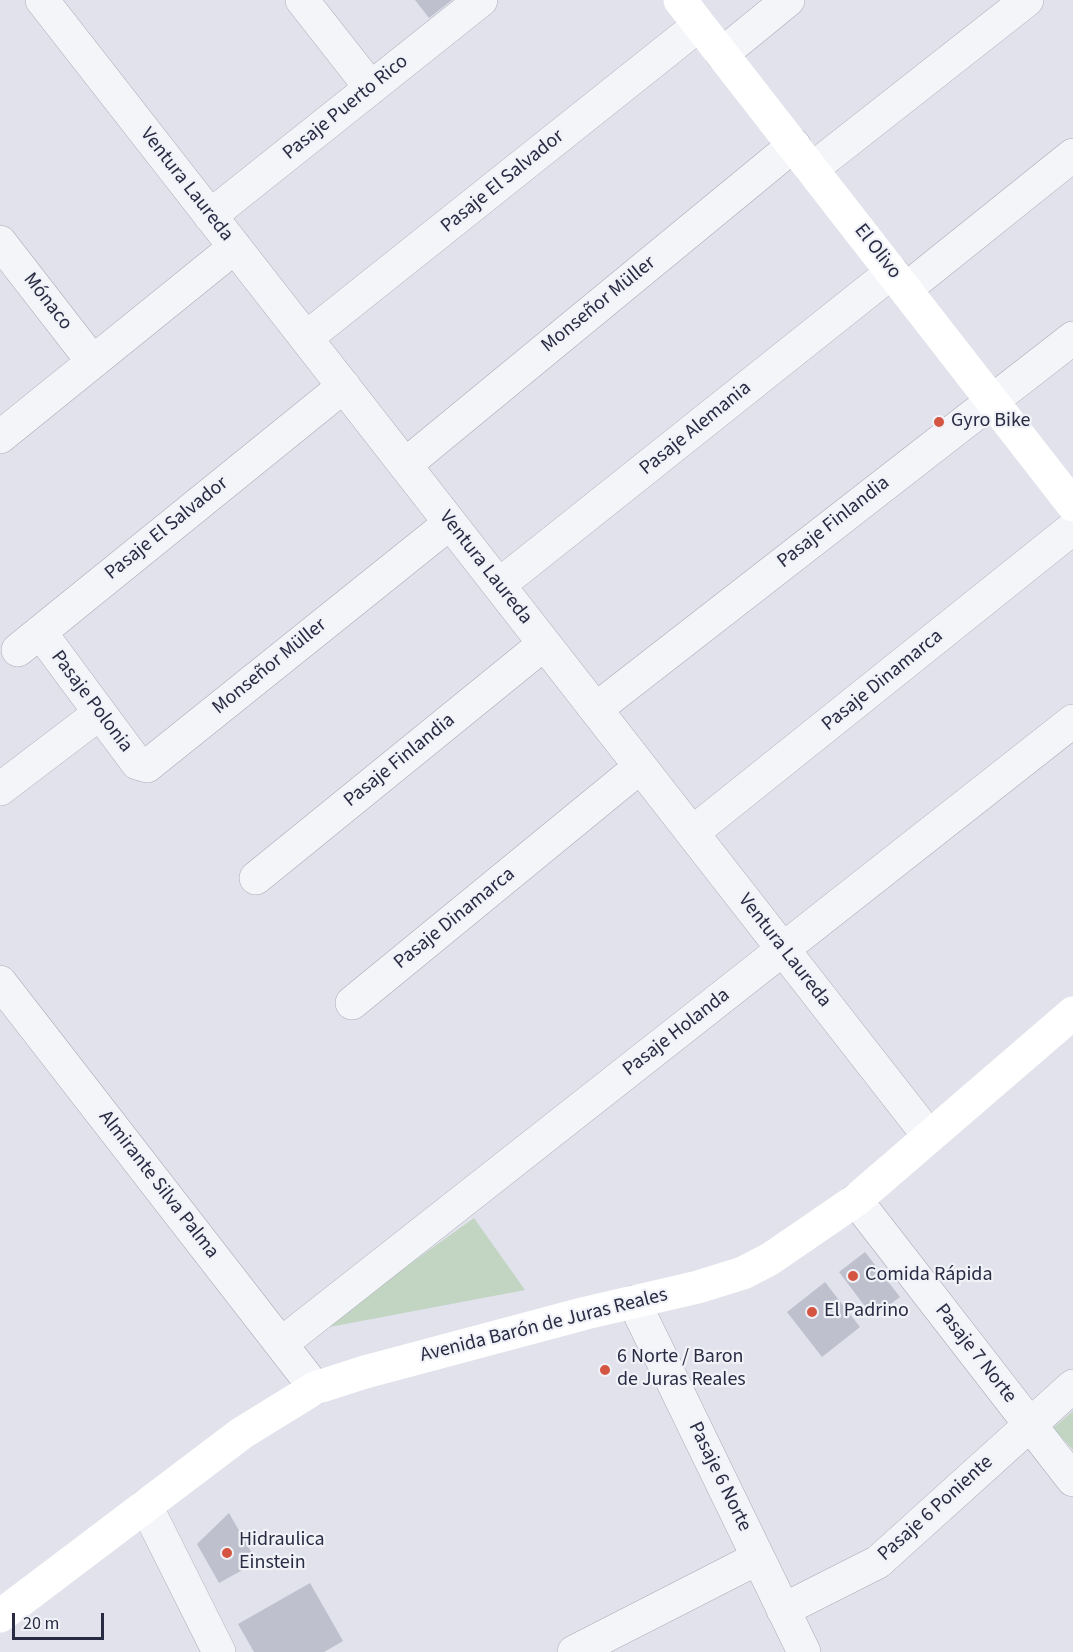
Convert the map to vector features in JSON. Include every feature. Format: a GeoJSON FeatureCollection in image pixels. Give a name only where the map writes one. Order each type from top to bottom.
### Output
{"type":"FeatureCollection","features":[{"type":"Feature","properties":{"kind":"street","name":"Ventura Laureda"},"geometry":{"type":"LineString","coordinates":[[42,0],[928,1135]]}},
{"type":"Feature","properties":{"kind":"street"},"geometry":{"type":"LineString","coordinates":[[302,0],[371,88]]}},
{"type":"Feature","properties":{"kind":"street","name":"Pasaje Puerto Rico"},"geometry":{"type":"LineString","coordinates":[[210,216],[481,0]]}},
{"type":"Feature","properties":{"kind":"street"},"geometry":{"type":"LineString","coordinates":[[722,54],[788,0]]}},
{"type":"Feature","properties":{"kind":"street","name":"Monseñor Müller"},"geometry":{"type":"LineString","coordinates":[[405,465],[803,157],[1027,0]]}},
{"type":"Feature","properties":{"kind":"street","name":"El Olivo"},"geometry":{"type":"LineString","coordinates":[[689,12],[1073,505]]}},
{"type":"Feature","properties":{"kind":"street","name":"Pasaje El Salvador"},"geometry":{"type":"LineString","coordinates":[[306,338],[689,12]]}},
{"type":"Feature","properties":{"kind":"street","name":"Pasaje Alemania"},"geometry":{"type":"LineString","coordinates":[[499,585],[899,280],[1073,155]]}},
{"type":"Feature","properties":{"kind":"street","name":"Mónaco"},"geometry":{"type":"LineString","coordinates":[[0,242],[93,362]]}},
{"type":"Feature","properties":{"kind":"street"},"geometry":{"type":"LineString","coordinates":[[0,437],[235,247]]}},
{"type":"Feature","properties":{"kind":"street","name":"Pasaje Finlandia"},"geometry":{"type":"LineString","coordinates":[[596,709],[1073,338]]}},
{"type":"Feature","properties":{"kind":"street","name":"Pasaje El Salvador"},"geometry":{"type":"LineString","coordinates":[[29,641],[344,386]]}},
{"type":"Feature","properties":{"kind":"street","name":"Monseñor Müller"},"geometry":{"type":"LineString","coordinates":[[147,766],[450,523]]}},
{"type":"Feature","properties":{"kind":"street","name":"Pasaje Dinamarca"},"geometry":{"type":"LineString","coordinates":[[692,833],[1073,528]]}},
{"type":"Feature","properties":{"kind":"street","name":"Pasaje Polonia"},"geometry":{"type":"LineString","coordinates":[[29,641],[100,713],[137,763],[147,766]]}},
{"type":"Feature","properties":{"kind":"street","name":"Pasaje Finlandia"},"geometry":{"type":"LineString","coordinates":[[256,878],[544,644]]}},
{"type":"Feature","properties":{"kind":"street"},"geometry":{"type":"LineString","coordinates":[[0,789],[100,713]]}},
{"type":"Feature","properties":{"kind":"street","name":"Pasaje Holanda"},"geometry":{"type":"LineString","coordinates":[[281,1344],[1073,722]]}},
{"type":"Feature","properties":{"kind":"street","name":"Pasaje Dinamarca"},"geometry":{"type":"LineString","coordinates":[[352,1003],[640,767]]}},
{"type":"Feature","properties":{"kind":"street","name":"Almirante Silva Palma"},"geometry":{"type":"LineString","coordinates":[[0,982],[315,1388]]}},
{"type":"Feature","properties":{"kind":"street","name":"Avenida Barón de Juras Reales"},"geometry":{"type":"LineString","coordinates":[[0,1616],[242,1433],[315,1388],[376,1369],[743,1273],[770,1259],[856,1200],[928,1135],[1073,1013]]}},
{"type":"Feature","properties":{"kind":"street","name":"Pasaje 7 Norte"},"geometry":{"type":"LineString","coordinates":[[856,1200],[1073,1480]]}},
{"type":"Feature","properties":{"kind":"street","name":"Pasaje 6 Norte"},"geometry":{"type":"LineString","coordinates":[[634,1302],[804,1652]]}},
{"type":"Feature","properties":{"kind":"street","name":"Pasaje 6 Poniente"},"geometry":{"type":"LineString","coordinates":[[783,1610],[878,1562],[1073,1386]]}},
{"type":"Feature","properties":{"kind":"street"},"geometry":{"type":"LineString","coordinates":[[146,1506],[219,1652]]}},
{"type":"Feature","properties":{"kind":"street"},"geometry":{"type":"LineString","coordinates":[[574,1652],[758,1558]]}},
{"type":"Feature","properties":{"kind":"green space"},"geometry":{"type":"Polygon","coordinates":[[[474,1218],[525,1290],[319,1329],[474,1218]]]}},
{"type":"Feature","properties":{"kind":"green space"},"geometry":{"type":"Polygon","coordinates":[[[1073,1411],[1073,1450],[1053,1428],[1073,1411]]]}},
{"type":"Feature","properties":{"kind":"building"},"geometry":{"type":"Polygon","coordinates":[[[415,0],[452,0],[429,18],[415,0]]]}},
{"type":"Feature","properties":{"kind":"building"},"geometry":{"type":"Polygon","coordinates":[[[865,1252],[900,1297],[873,1317],[839,1272],[865,1252]]]}},
{"type":"Feature","properties":{"kind":"building"},"geometry":{"type":"Polygon","coordinates":[[[825,1282],[860,1327],[822,1357],[787,1312],[825,1282]]]}},
{"type":"Feature","properties":{"kind":"building","name":"Hidraulica Einstein"},"geometry":{"type":"Polygon","coordinates":[[[229,1513],[257,1562],[219,1583],[197,1544],[229,1513]]]}},
{"type":"Feature","properties":{"kind":"building"},"geometry":{"type":"Polygon","coordinates":[[[310,1583],[343,1641],[324,1652],[254,1652],[238,1624],[310,1583]]]}},
{"type":"Feature","properties":{"kind":"place","name":"Gyro Bike"},"geometry":{"type":"Point","coordinates":[939,422]}},
{"type":"Feature","properties":{"kind":"place","name":"Comida Rápida"},"geometry":{"type":"Point","coordinates":[853,1276]}},
{"type":"Feature","properties":{"kind":"place","name":"El Padrino"},"geometry":{"type":"Point","coordinates":[812,1312]}},
{"type":"Feature","properties":{"kind":"place","name":"6 Norte / Baron de Juras Reales"},"geometry":{"type":"Point","coordinates":[605,1370]}},
{"type":"Feature","properties":{"kind":"place","name":"Hidraulica Einstein"},"geometry":{"type":"Point","coordinates":[227,1553]}}]}
